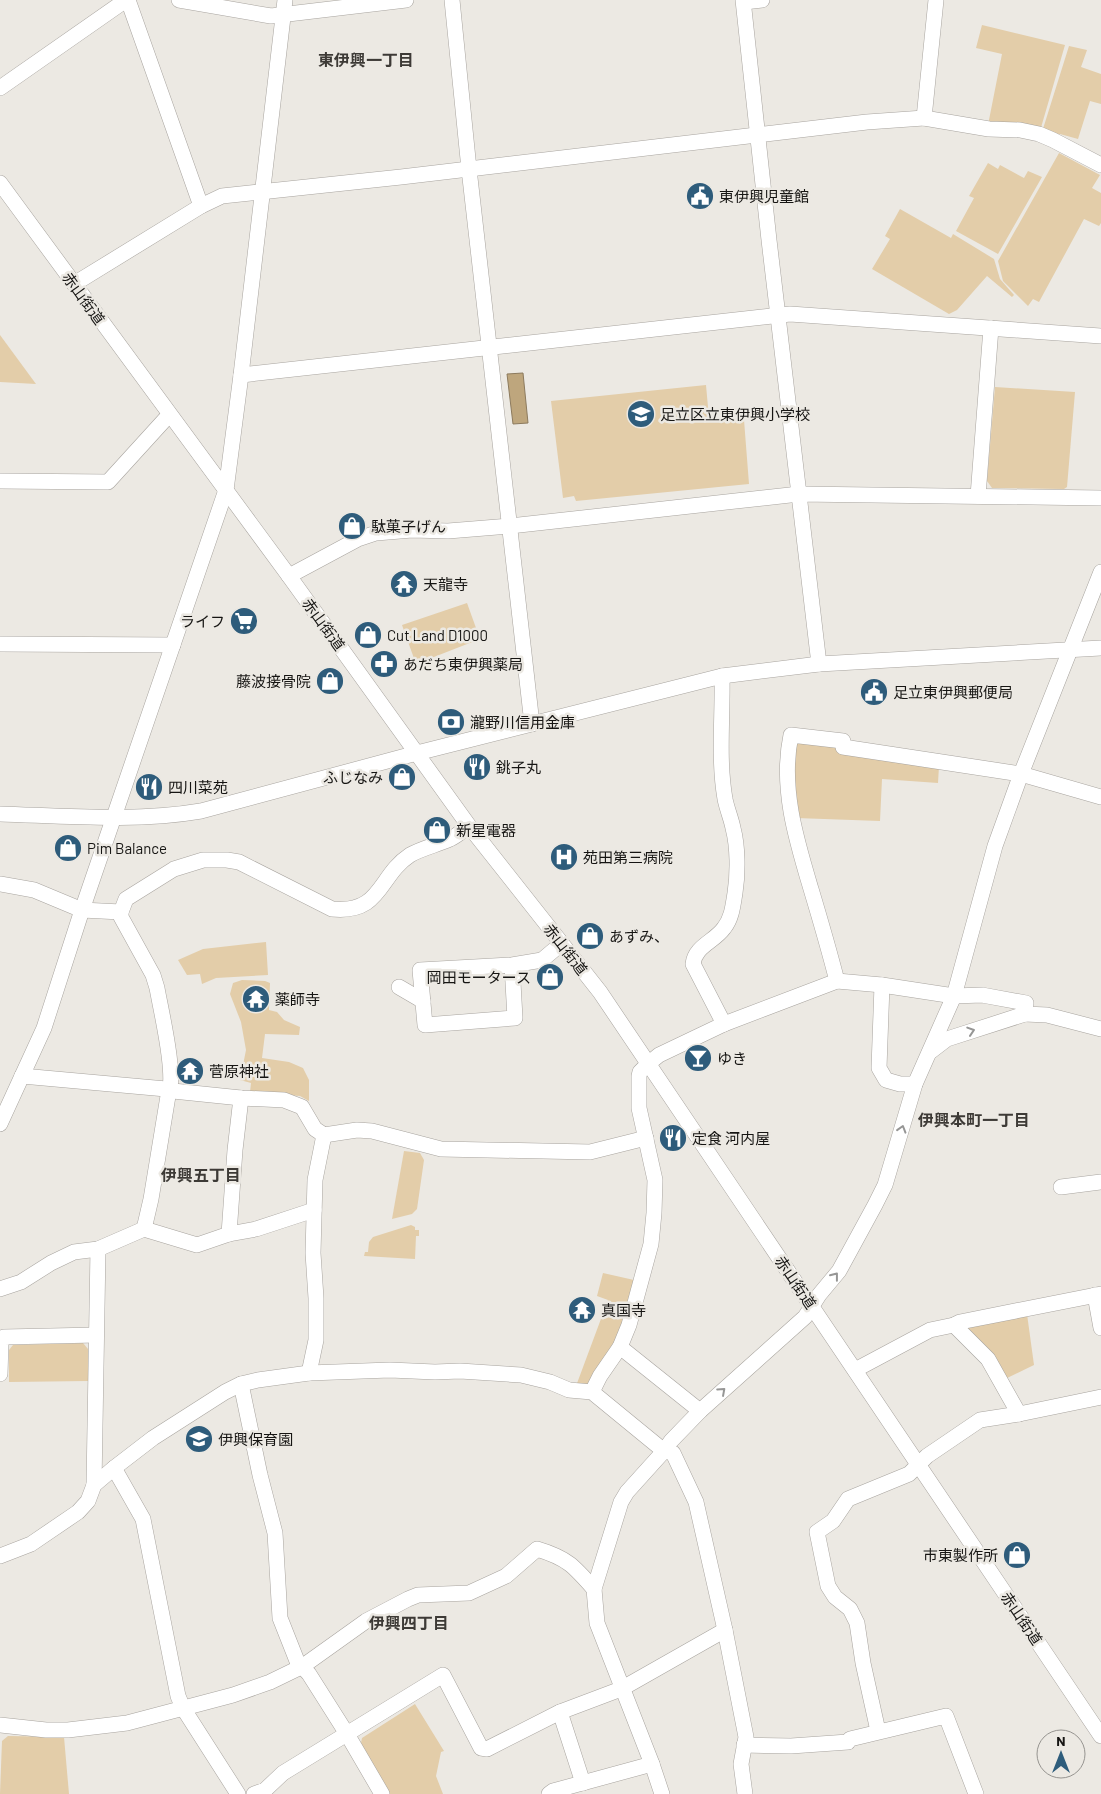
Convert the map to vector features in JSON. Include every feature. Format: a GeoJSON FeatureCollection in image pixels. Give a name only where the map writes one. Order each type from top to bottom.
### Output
{"type":"FeatureCollection","features":[{"type":"Feature","properties":{"kind":"street"},"geometry":{"type":"LineString","coordinates":[[0,88],[127,0],[201,206]]}},
{"type":"Feature","properties":{"kind":"street"},"geometry":{"type":"LineString","coordinates":[[179,0],[271,16],[406,0]]}},
{"type":"Feature","properties":{"kind":"street"},"geometry":{"type":"LineString","coordinates":[[0,1124],[44,1028],[82,910],[226,490],[285,0]]}},
{"type":"Feature","properties":{"kind":"street"},"geometry":{"type":"LineString","coordinates":[[452,0],[469,169],[532,724]]}},
{"type":"Feature","properties":{"kind":"street"},"geometry":{"type":"LineString","coordinates":[[762,0],[743,1],[819,664]]}},
{"type":"Feature","properties":{"kind":"street"},"geometry":{"type":"LineString","coordinates":[[924,118],[936,0]]}},
{"type":"Feature","properties":{"kind":"street"},"geometry":{"type":"LineString","coordinates":[[74,284],[201,206],[222,196],[867,122],[924,118],[984,128],[1020,130],[1039,134],[1101,165]]}},
{"type":"Feature","properties":{"kind":"street","name":"赤山街道"},"geometry":{"type":"LineString","coordinates":[[0,183],[289,576],[469,826],[600,992],[1101,1736]]}},
{"type":"Feature","properties":{"kind":"street"},"geometry":{"type":"LineString","coordinates":[[241,375],[800,314],[1101,336]]}},
{"type":"Feature","properties":{"kind":"street"},"geometry":{"type":"LineString","coordinates":[[978,496],[991,328]]}},
{"type":"Feature","properties":{"kind":"street"},"geometry":{"type":"LineString","coordinates":[[0,481],[108,482],[169,415]]}},
{"type":"Feature","properties":{"kind":"street"},"geometry":{"type":"LineString","coordinates":[[289,576],[358,539],[376,533],[412,530],[448,531],[510,526],[799,494],[1101,498]]}},
{"type":"Feature","properties":{"kind":"street"},"geometry":{"type":"LineString","coordinates":[[662,1794],[597,1623],[594,1588],[621,1502],[627,1492],[671,1441],[700,1411],[805,1317],[818,1296],[839,1271],[885,1184],[915,1084],[954,996],[995,846],[1021,774],[1101,572]]}},
{"type":"Feature","properties":{"kind":"street"},"geometry":{"type":"LineString","coordinates":[[0,644],[173,645]]}},
{"type":"Feature","properties":{"kind":"street"},"geometry":{"type":"LineString","coordinates":[[0,814],[115,816],[182,814],[201,811],[417,753],[722,676],[819,664],[1101,648]]}},
{"type":"Feature","properties":{"kind":"street"},"geometry":{"type":"LineString","coordinates":[[722,676],[722,769],[725,799],[734,829],[737,874],[731,916],[725,928],[694,955],[693,964],[724,1024]]}},
{"type":"Feature","properties":{"kind":"street"},"geometry":{"type":"LineString","coordinates":[[837,981],[793,822],[787,782],[787,755],[791,735],[843,741],[843,747],[1021,774],[1101,797]]}},
{"type":"Feature","properties":{"kind":"street"},"geometry":{"type":"LineString","coordinates":[[144,1229],[151,1200],[170,1091],[166,1043],[157,988],[153,976],[121,917],[126,900],[174,869],[202,860],[219,860],[239,862],[332,909],[358,908],[369,902],[399,864],[411,855],[452,838],[469,826]]}},
{"type":"Feature","properties":{"kind":"street"},"geometry":{"type":"LineString","coordinates":[[0,884],[34,890],[82,910],[121,912]]}},
{"type":"Feature","properties":{"kind":"street"},"geometry":{"type":"LineString","coordinates":[[512,965],[515,1018],[425,1025],[420,970],[512,965],[542,960],[561,944]]}},
{"type":"Feature","properties":{"kind":"street"},"geometry":{"type":"LineString","coordinates":[[592,1392],[600,1376],[620,1347],[629,1325],[651,1244],[655,1180],[639,1108],[639,1076],[640,1072],[648,1064],[659,1055],[724,1024],[837,981],[882,985],[954,996],[982,995],[1026,1003],[1025,1014]]}},
{"type":"Feature","properties":{"kind":"street"},"geometry":{"type":"LineString","coordinates":[[882,985],[879,1068],[886,1080],[900,1084],[915,1084]]}},
{"type":"Feature","properties":{"kind":"street"},"geometry":{"type":"LineString","coordinates":[[399,987],[423,1001]]}},
{"type":"Feature","properties":{"kind":"street"},"geometry":{"type":"LineString","coordinates":[[929,1053],[948,1038],[1025,1014],[1048,1015],[1101,1029]]}},
{"type":"Feature","properties":{"kind":"street"},"geometry":{"type":"LineString","coordinates":[[22,1076],[241,1098],[284,1100],[302,1107],[315,1129],[324,1136],[357,1130],[372,1131],[441,1149],[590,1152],[646,1138]]}},
{"type":"Feature","properties":{"kind":"street"},"geometry":{"type":"LineString","coordinates":[[229,1234],[241,1098]]}},
{"type":"Feature","properties":{"kind":"street"},"geometry":{"type":"LineString","coordinates":[[309,1374],[316,1340],[315,1180],[324,1136]]}},
{"type":"Feature","properties":{"kind":"street"},"geometry":{"type":"LineString","coordinates":[[1060,1187],[1101,1182]]}},
{"type":"Feature","properties":{"kind":"street"},"geometry":{"type":"LineString","coordinates":[[0,1290],[21,1282],[51,1263],[74,1252],[98,1249],[144,1229],[197,1245],[229,1234],[256,1229],[314,1210]]}},
{"type":"Feature","properties":{"kind":"street"},"geometry":{"type":"LineString","coordinates":[[0,1556],[31,1544],[78,1512],[88,1500],[94,1485],[98,1249]]}},
{"type":"Feature","properties":{"kind":"street"},"geometry":{"type":"LineString","coordinates":[[855,1370],[930,1330],[960,1322],[1098,1295],[1101,1328]]}},
{"type":"Feature","properties":{"kind":"street"},"geometry":{"type":"LineString","coordinates":[[954,1325],[988,1360],[1019,1414]]}},
{"type":"Feature","properties":{"kind":"street"},"geometry":{"type":"LineString","coordinates":[[0,1374],[1,1342],[4,1337],[96,1335]]}},
{"type":"Feature","properties":{"kind":"street"},"geometry":{"type":"LineString","coordinates":[[620,1347],[700,1411]]}},
{"type":"Feature","properties":{"kind":"street"},"geometry":{"type":"LineString","coordinates":[[94,1485],[153,1438],[225,1392],[241,1384],[258,1380],[309,1374],[390,1370],[499,1373],[550,1382],[575,1391],[592,1392],[664,1451],[673,1454],[696,1502],[725,1630],[746,1737],[741,1764],[745,1794]]}},
{"type":"Feature","properties":{"kind":"street"},"geometry":{"type":"LineString","coordinates":[[241,1384],[260,1475],[275,1533],[280,1618],[297,1661],[303,1666],[347,1734],[382,1794]]}},
{"type":"Feature","properties":{"kind":"street"},"geometry":{"type":"LineString","coordinates":[[878,1731],[863,1662],[857,1623],[850,1610],[835,1597],[828,1586],[816,1532],[833,1521],[848,1499],[909,1474],[927,1456],[980,1420],[1101,1397]]}},
{"type":"Feature","properties":{"kind":"street"},"geometry":{"type":"LineString","coordinates":[[114,1468],[143,1519],[178,1696],[183,1708],[238,1794]]}},
{"type":"Feature","properties":{"kind":"street"},"geometry":{"type":"LineString","coordinates":[[0,1725],[46,1730],[68,1730],[127,1723],[242,1692],[270,1682],[303,1666],[366,1621],[408,1599],[418,1595],[468,1593],[506,1576],[537,1549],[554,1554],[572,1564],[594,1588]]}},
{"type":"Feature","properties":{"kind":"street"},"geometry":{"type":"LineString","coordinates":[[254,1794],[265,1790],[283,1773],[443,1675],[481,1748],[487,1749],[560,1712],[621,1689],[725,1630]]}},
{"type":"Feature","properties":{"kind":"street"},"geometry":{"type":"LineString","coordinates":[[560,1712],[582,1783]]}},
{"type":"Feature","properties":{"kind":"street"},"geometry":{"type":"LineString","coordinates":[[744,1745],[791,1746],[848,1742],[850,1739],[878,1731],[946,1716],[976,1794]]}},
{"type":"Feature","properties":{"kind":"street"},"geometry":{"type":"LineString","coordinates":[[548,1794],[652,1764]]}},
{"type":"Feature","properties":{"kind":"shaded area"},"geometry":{"type":"Polygon","coordinates":[[[982,25],[1065,45],[1040,131],[988,125],[1002,54],[976,48],[982,25]]]}},
{"type":"Feature","properties":{"kind":"shaded area"},"geometry":{"type":"Polygon","coordinates":[[[1069,46],[1087,50],[1081,67],[1101,74],[1101,104],[1090,101],[1078,139],[1060,134],[1053,136],[1042,132],[1069,46]]]}},
{"type":"Feature","properties":{"kind":"shaded area"},"geometry":{"type":"Polygon","coordinates":[[[1059,153],[1100,175],[1092,188],[1101,193],[1101,223],[1099,226],[1084,219],[1039,302],[1033,299],[1028,306],[1003,281],[998,261],[1059,153]]]}},
{"type":"Feature","properties":{"kind":"shaded area"},"geometry":{"type":"Polygon","coordinates":[[[988,163],[998,169],[1000,165],[1024,178],[1028,171],[1042,177],[998,254],[956,231],[974,198],[969,196],[988,163]]]}},
{"type":"Feature","properties":{"kind":"shaded area"},"geometry":{"type":"Polygon","coordinates":[[[900,209],[951,238],[953,234],[994,259],[1000,279],[1014,295],[1012,297],[987,276],[957,310],[949,314],[872,269],[890,239],[885,236],[900,209]]]}},
{"type":"Feature","properties":{"kind":"shaded area"},"geometry":{"type":"Polygon","coordinates":[[[0,335],[36,384],[0,382],[0,335]]]}},
{"type":"Feature","properties":{"kind":"shaded area"},"geometry":{"type":"Polygon","coordinates":[[[523,373],[528,423],[513,424],[507,374],[523,373]]]}},
{"type":"Feature","properties":{"kind":"shaded area"},"geometry":{"type":"Polygon","coordinates":[[[706,385],[709,418],[715,422],[744,420],[749,484],[576,501],[574,496],[563,498],[551,401],[706,385]]]}},
{"type":"Feature","properties":{"kind":"shaded area"},"geometry":{"type":"Polygon","coordinates":[[[995,387],[1075,392],[1067,487],[1064,489],[992,488],[987,481],[995,387]]]}},
{"type":"Feature","properties":{"kind":"shaded area"},"geometry":{"type":"Polygon","coordinates":[[[467,603],[480,639],[416,664],[402,625],[467,603]]]}},
{"type":"Feature","properties":{"kind":"shaded area"},"geometry":{"type":"Polygon","coordinates":[[[795,740],[939,766],[938,783],[882,779],[880,821],[796,818],[791,779],[795,740]]]}},
{"type":"Feature","properties":{"kind":"shaded area"},"geometry":{"type":"Polygon","coordinates":[[[266,942],[268,975],[216,978],[202,984],[200,974],[187,975],[178,960],[203,949],[266,942]]]}},
{"type":"Feature","properties":{"kind":"shaded area"},"geometry":{"type":"Polygon","coordinates":[[[242,980],[270,983],[269,1010],[277,1012],[284,1020],[300,1027],[299,1035],[265,1034],[262,1058],[289,1062],[303,1068],[309,1080],[309,1101],[300,1096],[250,1092],[251,1083],[240,1080],[246,1050],[241,1022],[230,994],[233,983],[242,980]]]}},
{"type":"Feature","properties":{"kind":"shaded area"},"geometry":{"type":"Polygon","coordinates":[[[404,1151],[420,1153],[424,1160],[417,1209],[412,1214],[392,1219],[404,1151]]]}},
{"type":"Feature","properties":{"kind":"shaded area"},"geometry":{"type":"Polygon","coordinates":[[[411,1225],[415,1227],[415,1230],[419,1230],[419,1236],[416,1236],[415,1259],[364,1256],[365,1252],[368,1252],[369,1242],[373,1237],[411,1225]]]}},
{"type":"Feature","properties":{"kind":"shaded area"},"geometry":{"type":"Polygon","coordinates":[[[603,1273],[634,1280],[623,1321],[615,1341],[591,1379],[591,1385],[576,1386],[608,1300],[597,1296],[603,1273]]]}},
{"type":"Feature","properties":{"kind":"shaded area"},"geometry":{"type":"Polygon","coordinates":[[[1027,1314],[1034,1365],[1005,1379],[964,1327],[1027,1314]]]}},
{"type":"Feature","properties":{"kind":"shaded area"},"geometry":{"type":"Polygon","coordinates":[[[83,1343],[88,1349],[88,1381],[9,1382],[9,1350],[13,1345],[83,1343]]]}},
{"type":"Feature","properties":{"kind":"shaded area"},"geometry":{"type":"Polygon","coordinates":[[[415,1704],[444,1751],[441,1752],[436,1776],[443,1794],[389,1794],[361,1743],[362,1738],[415,1704]]]}},
{"type":"Feature","properties":{"kind":"shaded area"},"geometry":{"type":"Polygon","coordinates":[[[8,1736],[64,1737],[69,1794],[0,1794],[2,1741],[8,1736]]]}},
{"type":"Feature","properties":{"kind":"place","name":"東伊興児童館"},"geometry":{"type":"Point","coordinates":[700,196]}},
{"type":"Feature","properties":{"kind":"place","name":"足立区立東伊興小学校"},"geometry":{"type":"Point","coordinates":[641,414]}},
{"type":"Feature","properties":{"kind":"place","name":"駄菓子げん"},"geometry":{"type":"Point","coordinates":[352,526]}},
{"type":"Feature","properties":{"kind":"place","name":"天龍寺"},"geometry":{"type":"Point","coordinates":[404,584]}},
{"type":"Feature","properties":{"kind":"place","name":"ライフ"},"geometry":{"type":"Point","coordinates":[244,621]}},
{"type":"Feature","properties":{"kind":"place","name":"Cut Land D1000"},"geometry":{"type":"Point","coordinates":[368,635]}},
{"type":"Feature","properties":{"kind":"place","name":"あだち東伊興薬局"},"geometry":{"type":"Point","coordinates":[384,664]}},
{"type":"Feature","properties":{"kind":"place","name":"藤波接骨院"},"geometry":{"type":"Point","coordinates":[330,681]}},
{"type":"Feature","properties":{"kind":"place","name":"足立東伊興郵便局"},"geometry":{"type":"Point","coordinates":[874,692]}},
{"type":"Feature","properties":{"kind":"place","name":"瀧野川信用金庫"},"geometry":{"type":"Point","coordinates":[451,722]}},
{"type":"Feature","properties":{"kind":"place","name":"銚子丸"},"geometry":{"type":"Point","coordinates":[477,767]}},
{"type":"Feature","properties":{"kind":"place","name":"ふじなみ"},"geometry":{"type":"Point","coordinates":[402,777]}},
{"type":"Feature","properties":{"kind":"place","name":"四川菜苑"},"geometry":{"type":"Point","coordinates":[149,787]}},
{"type":"Feature","properties":{"kind":"place","name":"新星電器"},"geometry":{"type":"Point","coordinates":[437,830]}},
{"type":"Feature","properties":{"kind":"place","name":"Pim Balance"},"geometry":{"type":"Point","coordinates":[68,848]}},
{"type":"Feature","properties":{"kind":"place","name":"苑田第三病院"},"geometry":{"type":"Point","coordinates":[564,857]}},
{"type":"Feature","properties":{"kind":"place","name":"あずみ、"},"geometry":{"type":"Point","coordinates":[590,936]}},
{"type":"Feature","properties":{"kind":"place","name":"岡田モータース"},"geometry":{"type":"Point","coordinates":[550,977]}},
{"type":"Feature","properties":{"kind":"place","name":"薬師寺"},"geometry":{"type":"Point","coordinates":[256,999]}},
{"type":"Feature","properties":{"kind":"place","name":"ゆき"},"geometry":{"type":"Point","coordinates":[698,1058]}},
{"type":"Feature","properties":{"kind":"place","name":"菅原神社"},"geometry":{"type":"Point","coordinates":[190,1071]}},
{"type":"Feature","properties":{"kind":"place","name":"定食 河内屋"},"geometry":{"type":"Point","coordinates":[673,1138]}},
{"type":"Feature","properties":{"kind":"place","name":"真国寺"},"geometry":{"type":"Point","coordinates":[582,1310]}},
{"type":"Feature","properties":{"kind":"place","name":"伊興保育園"},"geometry":{"type":"Point","coordinates":[199,1439]}},
{"type":"Feature","properties":{"kind":"place","name":"市東製作所"},"geometry":{"type":"Point","coordinates":[1017,1555]}},
{"type":"Feature","properties":{"kind":"district","name":"東伊興一丁目"},"geometry":{"type":"Point","coordinates":[366,59]}},
{"type":"Feature","properties":{"kind":"district","name":"伊興本町一丁目"},"geometry":{"type":"Point","coordinates":[974,1119]}},
{"type":"Feature","properties":{"kind":"district","name":"伊興五丁目"},"geometry":{"type":"Point","coordinates":[201,1174]}},
{"type":"Feature","properties":{"kind":"district","name":"伊興四丁目"},"geometry":{"type":"Point","coordinates":[409,1622]}}]}
